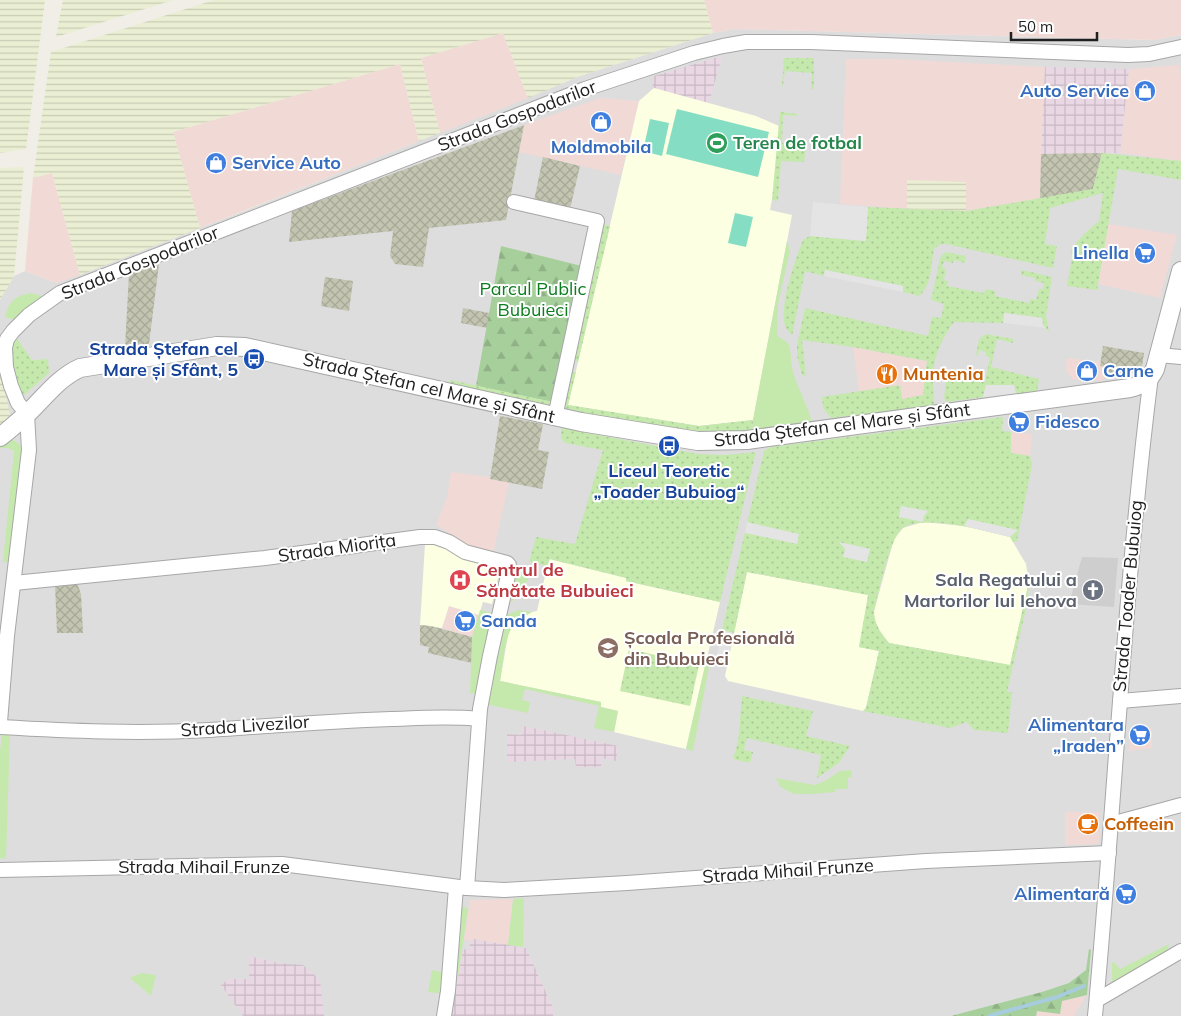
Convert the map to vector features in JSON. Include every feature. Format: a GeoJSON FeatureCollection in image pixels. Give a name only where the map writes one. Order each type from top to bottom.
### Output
{"type":"FeatureCollection","features":[{"type":"Feature","properties":{"kind":"street","name":"Strada Gospodarilor"},"geometry":{"type":"LineString","coordinates":[[27,414],[18,403],[10,386],[6,367],[5,348],[7,339],[29,315],[60,293],[585,89],[694,53],[746,42],[1128,55],[1149,54],[1181,48]]}},
{"type":"Feature","properties":{"kind":"street"},"geometry":{"type":"LineString","coordinates":[[514,202],[597,220],[556,417]]}},
{"type":"Feature","properties":{"kind":"street","name":"Strada Toader Bubuiog"},"geometry":{"type":"LineString","coordinates":[[1095,1016],[1138,482],[1151,376],[1181,271]]}},
{"type":"Feature","properties":{"kind":"street","name":"Strada Ștefan cel Mare și Sfânt"},"geometry":{"type":"LineString","coordinates":[[27,414],[63,378],[80,368],[217,346],[232,346],[256,350],[556,417],[677,439],[722,442],[1130,388],[1141,386],[1151,376]]}},
{"type":"Feature","properties":{"kind":"street"},"geometry":{"type":"LineString","coordinates":[[1158,355],[1181,357]]}},
{"type":"Feature","properties":{"kind":"street"},"geometry":{"type":"LineString","coordinates":[[0,437],[27,414]]}},
{"type":"Feature","properties":{"kind":"street"},"geometry":{"type":"LineString","coordinates":[[0,722],[29,450],[27,414]]}},
{"type":"Feature","properties":{"kind":"street","name":"Strada Miorița"},"geometry":{"type":"LineString","coordinates":[[14,583],[256,559],[420,537],[435,538],[449,542],[465,552],[509,565],[480,714]]}},
{"type":"Feature","properties":{"kind":"street"},"geometry":{"type":"LineString","coordinates":[[1120,701],[1181,696]]}},
{"type":"Feature","properties":{"kind":"street"},"geometry":{"type":"LineString","coordinates":[[444,1016],[461,888],[480,714]]}},
{"type":"Feature","properties":{"kind":"street","name":"Strada Livezilor"},"geometry":{"type":"LineString","coordinates":[[0,727],[127,732],[209,730],[294,722],[451,717],[480,714]]}},
{"type":"Feature","properties":{"kind":"street"},"geometry":{"type":"LineString","coordinates":[[1111,824],[1181,805]]}},
{"type":"Feature","properties":{"kind":"street","name":"Strada Mihail Frunze"},"geometry":{"type":"LineString","coordinates":[[0,870],[282,864],[461,888],[529,889],[926,861],[1109,853]]}},
{"type":"Feature","properties":{"kind":"street"},"geometry":{"type":"LineString","coordinates":[[1097,1000],[1181,951]]}},
{"type":"Feature","properties":{"kind":"shaded area"},"geometry":{"type":"Polygon","coordinates":[[[0,0],[45,0],[26,149],[0,153],[0,0]]]}},
{"type":"Feature","properties":{"kind":"shaded area"},"geometry":{"type":"Polygon","coordinates":[[[63,0],[173,0],[56,37],[63,0]]]}},
{"type":"Feature","properties":{"kind":"shaded area"},"geometry":{"type":"Polygon","coordinates":[[[214,0],[704,0],[713,33],[580,76],[528,98],[503,33],[421,58],[440,133],[419,141],[400,64],[173,132],[200,228],[80,275],[52,173],[33,178],[51,52],[214,0]]]}},
{"type":"Feature","properties":{"kind":"shaded area"},"geometry":{"type":"Polygon","coordinates":[[[704,0],[1181,0],[1181,35],[1154,40],[734,29],[713,33],[704,0]]]}},
{"type":"Feature","properties":{"kind":"shaded area"},"geometry":{"type":"Polygon","coordinates":[[[734,29],[1154,40],[1181,35],[1181,1016],[0,1016],[0,300],[14,276],[25,271],[56,283],[244,211],[580,76],[713,33],[734,29]]]}},
{"type":"Feature","properties":{"kind":"shaded area"},"geometry":{"type":"Polygon","coordinates":[[[503,33],[528,98],[440,133],[421,58],[503,33]]]}},
{"type":"Feature","properties":{"kind":"shaded area"},"geometry":{"type":"Polygon","coordinates":[[[722,56],[709,103],[654,88],[652,84],[654,76],[722,56]]]}},
{"type":"Feature","properties":{"kind":"shaded area"},"geometry":{"type":"Polygon","coordinates":[[[846,59],[895,59],[1045,67],[1040,199],[966,211],[840,204],[846,59]]]}},
{"type":"Feature","properties":{"kind":"shaded area"},"geometry":{"type":"Polygon","coordinates":[[[400,64],[419,141],[200,228],[173,132],[400,64]]]}},
{"type":"Feature","properties":{"kind":"shaded area"},"geometry":{"type":"Polygon","coordinates":[[[1179,65],[1181,76],[1181,161],[1120,153],[1129,69],[1179,65]]]}},
{"type":"Feature","properties":{"kind":"shaded area"},"geometry":{"type":"Polygon","coordinates":[[[1045,67],[1129,69],[1120,153],[1041,154],[1045,67]]]}},
{"type":"Feature","properties":{"kind":"shaded area"},"geometry":{"type":"Polygon","coordinates":[[[654,88],[756,116],[779,126],[774,189],[770,210],[792,215],[753,420],[699,426],[568,405],[639,101],[654,88]]]}},
{"type":"Feature","properties":{"kind":"shaded area"},"geometry":{"type":"Polygon","coordinates":[[[600,98],[639,101],[621,175],[519,152],[524,125],[600,98]]]}},
{"type":"Feature","properties":{"kind":"shaded area"},"geometry":{"type":"Polygon","coordinates":[[[524,125],[506,220],[429,228],[423,267],[395,264],[390,256],[393,231],[289,242],[292,211],[524,125]]]}},
{"type":"Feature","properties":{"kind":"shaded area"},"geometry":{"type":"Polygon","coordinates":[[[1102,153],[1093,189],[1040,199],[1041,154],[1102,153]]]}},
{"type":"Feature","properties":{"kind":"shaded area"},"geometry":{"type":"Polygon","coordinates":[[[543,157],[580,166],[570,209],[534,201],[543,157]]]}},
{"type":"Feature","properties":{"kind":"shaded area"},"geometry":{"type":"Polygon","coordinates":[[[24,167],[14,276],[0,300],[0,168],[24,167]]]}},
{"type":"Feature","properties":{"kind":"shaded area"},"geometry":{"type":"Polygon","coordinates":[[[52,173],[80,275],[56,283],[25,271],[33,178],[52,173]]]}},
{"type":"Feature","properties":{"kind":"shaded area"},"geometry":{"type":"Polygon","coordinates":[[[907,180],[966,182],[966,211],[907,208],[907,180]]]}},
{"type":"Feature","properties":{"kind":"shaded area"},"geometry":{"type":"Polygon","coordinates":[[[813,202],[868,207],[866,241],[810,236],[813,202]]]}},
{"type":"Feature","properties":{"kind":"shaded area"},"geometry":{"type":"Polygon","coordinates":[[[1108,224],[1177,235],[1160,298],[1098,284],[1108,224]]]}},
{"type":"Feature","properties":{"kind":"shaded area"},"geometry":{"type":"Polygon","coordinates":[[[159,264],[149,344],[125,347],[129,274],[159,264]]]}},
{"type":"Feature","properties":{"kind":"shaded area"},"geometry":{"type":"Polygon","coordinates":[[[825,270],[903,286],[903,292],[824,276],[825,270]]]}},
{"type":"Feature","properties":{"kind":"shaded area"},"geometry":{"type":"Polygon","coordinates":[[[325,277],[353,281],[349,311],[321,306],[325,277]]]}},
{"type":"Feature","properties":{"kind":"shaded area"},"geometry":{"type":"Polygon","coordinates":[[[463,308],[489,313],[487,328],[461,323],[463,308]]]}},
{"type":"Feature","properties":{"kind":"shaded area"},"geometry":{"type":"Polygon","coordinates":[[[1004,313],[1042,318],[1043,325],[1046,328],[1003,323],[1004,313]]]}},
{"type":"Feature","properties":{"kind":"shaded area"},"geometry":{"type":"Polygon","coordinates":[[[1103,346],[1144,353],[1142,367],[1138,372],[1104,378],[1105,367],[1100,366],[1103,346]]]}},
{"type":"Feature","properties":{"kind":"shaded area"},"geometry":{"type":"Polygon","coordinates":[[[853,347],[927,361],[924,395],[902,399],[900,385],[859,392],[853,347]]]}},
{"type":"Feature","properties":{"kind":"shaded area"},"geometry":{"type":"Polygon","coordinates":[[[1067,358],[1101,362],[1100,366],[1105,367],[1103,381],[1072,379],[1065,369],[1067,358]]]}},
{"type":"Feature","properties":{"kind":"shaded area"},"geometry":{"type":"Polygon","coordinates":[[[0,365],[10,415],[0,427],[0,365]]]}},
{"type":"Feature","properties":{"kind":"shaded area"},"geometry":{"type":"Polygon","coordinates":[[[986,385],[1014,385],[1016,394],[983,397],[986,385]]]}},
{"type":"Feature","properties":{"kind":"shaded area"},"geometry":{"type":"Polygon","coordinates":[[[500,416],[543,424],[538,450],[549,452],[542,489],[490,479],[500,416]]]}},
{"type":"Feature","properties":{"kind":"shaded area"},"geometry":{"type":"Polygon","coordinates":[[[1011,432],[1032,434],[1030,456],[1011,453],[1011,432]]]}},
{"type":"Feature","properties":{"kind":"shaded area"},"geometry":{"type":"Polygon","coordinates":[[[451,472],[490,477],[490,479],[509,482],[493,554],[461,545],[462,541],[436,525],[447,497],[451,472]]]}},
{"type":"Feature","properties":{"kind":"shaded area"},"geometry":{"type":"Polygon","coordinates":[[[901,506],[928,511],[924,516],[923,522],[899,517],[901,506]]]}},
{"type":"Feature","properties":{"kind":"shaded area"},"geometry":{"type":"Polygon","coordinates":[[[968,519],[1018,530],[1010,537],[964,526],[968,519]]]}},
{"type":"Feature","properties":{"kind":"shaded area"},"geometry":{"type":"Polygon","coordinates":[[[747,522],[799,534],[797,544],[745,533],[747,522]]]}},
{"type":"Feature","properties":{"kind":"shaded area"},"geometry":{"type":"Polygon","coordinates":[[[923,522],[964,526],[1010,537],[1026,564],[1029,582],[1010,665],[889,643],[880,632],[874,619],[874,611],[894,539],[903,528],[923,522]]]}},
{"type":"Feature","properties":{"kind":"shaded area","name":"Centrul de Sănătate Bubuieci"},"geometry":{"type":"Polygon","coordinates":[[[432,542],[452,549],[453,553],[501,565],[492,604],[483,602],[479,615],[449,606],[442,628],[420,625],[425,544],[432,542]]]}},
{"type":"Feature","properties":{"kind":"shaded area"},"geometry":{"type":"Polygon","coordinates":[[[839,542],[870,549],[867,562],[843,557],[845,549],[839,542]]]}},
{"type":"Feature","properties":{"kind":"shaded area","name":"Sala Regatului a Martorilor lui Iehova"},"geometry":{"type":"Polygon","coordinates":[[[1082,557],[1118,558],[1114,607],[1069,604],[1082,557]]]}},
{"type":"Feature","properties":{"kind":"shaded area","name":"Școala Profesională din Bubuieci"},"geometry":{"type":"Polygon","coordinates":[[[549,559],[627,578],[626,581],[720,602],[686,749],[614,732],[618,711],[601,707],[601,702],[500,681],[508,635],[512,626],[521,618],[537,611],[549,559]]]}},
{"type":"Feature","properties":{"kind":"shaded area"},"geometry":{"type":"Polygon","coordinates":[[[747,572],[869,595],[859,647],[879,651],[866,708],[863,711],[728,681],[725,676],[747,572]]]}},
{"type":"Feature","properties":{"kind":"shaded area"},"geometry":{"type":"Polygon","coordinates":[[[77,583],[81,594],[83,633],[57,633],[55,585],[77,583]]]}},
{"type":"Feature","properties":{"kind":"shaded area"},"geometry":{"type":"Polygon","coordinates":[[[449,606],[479,615],[472,637],[442,628],[449,606]]]}},
{"type":"Feature","properties":{"kind":"shaded area"},"geometry":{"type":"Polygon","coordinates":[[[420,625],[472,637],[472,663],[428,653],[429,647],[420,645],[420,625]]]}},
{"type":"Feature","properties":{"kind":"shaded area"},"geometry":{"type":"Polygon","coordinates":[[[722,630],[734,633],[728,662],[716,660],[722,630]]]}},
{"type":"Feature","properties":{"kind":"shaded area"},"geometry":{"type":"Polygon","coordinates":[[[523,726],[618,746],[616,761],[602,758],[601,767],[576,767],[575,759],[507,762],[507,734],[521,735],[523,726]]]}},
{"type":"Feature","properties":{"kind":"shaded area"},"geometry":{"type":"Polygon","coordinates":[[[1131,727],[1152,728],[1152,748],[1129,751],[1131,727]]]}},
{"type":"Feature","properties":{"kind":"shaded area"},"geometry":{"type":"Polygon","coordinates":[[[1065,812],[1099,812],[1099,842],[1096,844],[1065,845],[1065,812]]]}},
{"type":"Feature","properties":{"kind":"shaded area"},"geometry":{"type":"Polygon","coordinates":[[[513,899],[508,945],[473,939],[470,941],[464,940],[470,900],[513,899]]]}},
{"type":"Feature","properties":{"kind":"shaded area"},"geometry":{"type":"Polygon","coordinates":[[[473,939],[526,948],[553,1008],[553,1016],[451,1016],[463,949],[469,950],[470,941],[473,939]]]}},
{"type":"Feature","properties":{"kind":"shaded area"},"geometry":{"type":"Polygon","coordinates":[[[249,956],[278,963],[303,965],[320,980],[324,1016],[243,1016],[221,985],[229,979],[249,979],[249,956]]]}},
{"type":"Feature","properties":{"kind":"shaded area"},"geometry":{"type":"Polygon","coordinates":[[[1087,995],[1075,1013],[1076,1016],[1036,1016],[1037,1011],[1060,1014],[1062,1001],[1087,995]]]}},
{"type":"Feature","properties":{"kind":"green space"},"geometry":{"type":"Polygon","coordinates":[[[784,58],[814,58],[814,89],[811,89],[812,73],[785,71],[782,86],[784,58]]]}},
{"type":"Feature","properties":{"kind":"green space","name":"Teren de fotbal"},"geometry":{"type":"Polygon","coordinates":[[[677,109],[769,132],[758,177],[666,154],[677,109]]]}},
{"type":"Feature","properties":{"kind":"green space"},"geometry":{"type":"Polygon","coordinates":[[[780,112],[798,114],[797,116],[783,115],[782,143],[806,145],[804,162],[781,161],[778,201],[772,200],[780,112]]]}},
{"type":"Feature","properties":{"kind":"green space"},"geometry":{"type":"Polygon","coordinates":[[[650,119],[669,123],[662,156],[643,151],[650,119]]]}},
{"type":"Feature","properties":{"kind":"green space"},"geometry":{"type":"Polygon","coordinates":[[[1102,153],[1181,161],[1181,180],[1118,169],[1097,290],[1067,286],[1072,258],[1071,249],[1099,221],[1103,193],[1050,208],[1045,244],[1057,246],[1053,268],[941,244],[934,249],[929,281],[919,296],[903,292],[903,286],[825,270],[824,276],[805,271],[792,336],[786,327],[784,306],[789,283],[803,240],[810,236],[865,241],[868,207],[966,211],[1093,189],[1102,153]]]}},
{"type":"Feature","properties":{"kind":"green space"},"geometry":{"type":"Polygon","coordinates":[[[735,213],[753,217],[746,247],[728,243],[735,213]]]}},
{"type":"Feature","properties":{"kind":"green space"},"geometry":{"type":"Polygon","coordinates":[[[604,225],[610,226],[578,362],[573,359],[601,227],[604,225]]]}},
{"type":"Feature","properties":{"kind":"green space"},"geometry":{"type":"Polygon","coordinates":[[[787,241],[790,251],[778,304],[777,336],[789,345],[793,372],[812,423],[752,433],[753,420],[787,241]]]}},
{"type":"Feature","properties":{"kind":"green space","name":"Parcul Public Bubuieci"},"geometry":{"type":"Polygon","coordinates":[[[501,246],[582,266],[553,402],[476,386],[501,246]]]}},
{"type":"Feature","properties":{"kind":"green space"},"geometry":{"type":"Polygon","coordinates":[[[946,252],[966,256],[965,263],[954,260],[953,263],[944,261],[942,268],[946,269],[944,280],[948,281],[947,286],[984,293],[986,289],[996,291],[995,296],[1029,303],[1030,299],[1036,300],[1039,289],[1043,289],[1044,283],[1035,281],[1035,278],[1021,275],[1022,270],[1052,277],[1046,316],[1049,332],[1043,325],[1042,318],[1005,313],[1003,323],[954,322],[937,352],[935,360],[933,369],[934,406],[831,418],[823,408],[822,397],[900,385],[902,399],[923,395],[927,361],[853,347],[802,340],[806,376],[802,375],[797,355],[797,345],[805,308],[928,336],[932,317],[941,318],[944,304],[931,300],[940,259],[946,252]]]}},
{"type":"Feature","properties":{"kind":"green space"},"geometry":{"type":"Polygon","coordinates":[[[31,293],[46,297],[15,320],[5,317],[8,307],[14,300],[31,293]]]}},
{"type":"Feature","properties":{"kind":"green space"},"geometry":{"type":"Polygon","coordinates":[[[986,334],[1013,339],[1013,343],[997,339],[991,367],[1039,379],[1037,391],[1016,394],[1014,385],[986,385],[983,397],[947,402],[944,398],[947,373],[985,382],[990,357],[986,356],[986,352],[979,350],[978,356],[976,355],[979,339],[986,334]]]}},
{"type":"Feature","properties":{"kind":"green space"},"geometry":{"type":"Polygon","coordinates":[[[16,337],[32,360],[48,359],[49,373],[22,397],[17,388],[10,360],[12,339],[16,337]]]}},
{"type":"Feature","properties":{"kind":"green space"},"geometry":{"type":"Polygon","coordinates":[[[576,372],[568,405],[699,426],[753,420],[752,433],[688,434],[562,410],[568,373],[576,372]]]}},
{"type":"Feature","properties":{"kind":"green space"},"geometry":{"type":"Polygon","coordinates":[[[450,380],[553,402],[551,410],[449,387],[450,380]]]}},
{"type":"Feature","properties":{"kind":"green space"},"geometry":{"type":"Polygon","coordinates":[[[1003,417],[1002,431],[1011,432],[1011,453],[1030,456],[1032,465],[1017,541],[1013,542],[1010,537],[986,531],[940,523],[912,524],[903,528],[893,543],[889,554],[874,616],[881,632],[889,643],[1010,665],[1029,582],[1028,600],[1007,692],[1012,692],[1008,733],[974,730],[967,722],[950,728],[863,711],[866,708],[879,651],[859,647],[868,595],[747,572],[734,633],[722,630],[764,451],[771,447],[1003,417]]]}},
{"type":"Feature","properties":{"kind":"green space"},"geometry":{"type":"Polygon","coordinates":[[[562,428],[698,454],[725,455],[756,452],[720,602],[626,581],[626,578],[550,559],[548,566],[529,562],[536,537],[575,544],[603,450],[565,443],[561,436],[562,428]]]}},
{"type":"Feature","properties":{"kind":"green space"},"geometry":{"type":"Polygon","coordinates":[[[8,439],[18,443],[23,451],[9,562],[3,562],[14,451],[8,448],[0,448],[0,444],[8,439]]]}},
{"type":"Feature","properties":{"kind":"green space"},"geometry":{"type":"Polygon","coordinates":[[[517,570],[529,572],[529,578],[513,601],[509,602],[513,574],[517,570]]]}},
{"type":"Feature","properties":{"kind":"green space"},"geometry":{"type":"Polygon","coordinates":[[[480,610],[492,613],[494,617],[479,694],[470,693],[472,637],[480,610]]]}},
{"type":"Feature","properties":{"kind":"green space"},"geometry":{"type":"Polygon","coordinates":[[[518,610],[532,612],[521,618],[510,631],[500,681],[601,702],[601,707],[618,711],[614,732],[594,728],[599,706],[525,689],[522,700],[530,702],[528,713],[485,704],[502,617],[518,610]]]}},
{"type":"Feature","properties":{"kind":"green space"},"geometry":{"type":"Polygon","coordinates":[[[629,649],[699,665],[690,706],[620,691],[629,649]]]}},
{"type":"Feature","properties":{"kind":"green space"},"geometry":{"type":"Polygon","coordinates":[[[706,661],[710,662],[693,751],[686,749],[706,661]]]}},
{"type":"Feature","properties":{"kind":"green space"},"geometry":{"type":"Polygon","coordinates":[[[742,696],[813,711],[806,736],[850,746],[839,763],[817,778],[821,755],[747,738],[744,750],[753,752],[750,763],[733,759],[738,742],[742,696]]]}},
{"type":"Feature","properties":{"kind":"green space"},"geometry":{"type":"Polygon","coordinates":[[[2,733],[10,734],[6,859],[0,858],[0,751],[2,733]]]}},
{"type":"Feature","properties":{"kind":"green space"},"geometry":{"type":"Polygon","coordinates":[[[851,770],[852,777],[848,778],[848,789],[835,789],[835,792],[794,794],[779,786],[775,778],[815,785],[840,771],[851,770]]]}},
{"type":"Feature","properties":{"kind":"green space"},"geometry":{"type":"Polygon","coordinates":[[[524,898],[523,947],[508,945],[513,899],[524,898]]]}},
{"type":"Feature","properties":{"kind":"green space"},"geometry":{"type":"Polygon","coordinates":[[[459,904],[468,909],[458,977],[455,975],[459,904]]]}},
{"type":"Feature","properties":{"kind":"green space"},"geometry":{"type":"Polygon","coordinates":[[[1169,944],[1167,952],[1112,984],[1112,962],[1120,969],[1169,944]]]}},
{"type":"Feature","properties":{"kind":"green space"},"geometry":{"type":"Polygon","coordinates":[[[1089,949],[1091,950],[1087,995],[1062,1001],[1060,1014],[1037,1011],[1036,1016],[951,1016],[1069,983],[1086,970],[1089,949]]]}},
{"type":"Feature","properties":{"kind":"green space"},"geometry":{"type":"Polygon","coordinates":[[[432,970],[446,973],[446,994],[428,992],[432,970]]]}},
{"type":"Feature","properties":{"kind":"green space"},"geometry":{"type":"Polygon","coordinates":[[[141,973],[156,975],[151,996],[130,978],[141,973]]]}},
{"type":"Feature","properties":{"kind":"waterway"},"geometry":{"type":"LineString","coordinates":[[989,1016],[1057,997],[1084,986]]}},
{"type":"Feature","properties":{"kind":"place","name":"Auto Service"},"geometry":{"type":"Point","coordinates":[1145,91]}},
{"type":"Feature","properties":{"kind":"place","name":"Moldmobila"},"geometry":{"type":"Point","coordinates":[601,122]}},
{"type":"Feature","properties":{"kind":"place","name":"Teren de fotbal"},"geometry":{"type":"Point","coordinates":[717,143]}},
{"type":"Feature","properties":{"kind":"place","name":"Service Auto"},"geometry":{"type":"Point","coordinates":[216,163]}},
{"type":"Feature","properties":{"kind":"place","name":"Linella"},"geometry":{"type":"Point","coordinates":[1145,253]}},
{"type":"Feature","properties":{"kind":"place","name":"Strada Ștefan cel Mare și Sfânt, 5"},"geometry":{"type":"Point","coordinates":[254,359]}},
{"type":"Feature","properties":{"kind":"place","name":"Carne"},"geometry":{"type":"Point","coordinates":[1087,371]}},
{"type":"Feature","properties":{"kind":"place","name":"Muntenia"},"geometry":{"type":"Point","coordinates":[887,374]}},
{"type":"Feature","properties":{"kind":"place","name":"Fidesco"},"geometry":{"type":"Point","coordinates":[1019,422]}},
{"type":"Feature","properties":{"kind":"place","name":"Liceul Teoretic „Toader Bubuiog“"},"geometry":{"type":"Point","coordinates":[669,446]}},
{"type":"Feature","properties":{"kind":"place","name":"Centrul de Sănătate Bubuieci"},"geometry":{"type":"Point","coordinates":[460,580]}},
{"type":"Feature","properties":{"kind":"place","name":"Sala Regatului a Martorilor lui Iehova"},"geometry":{"type":"Point","coordinates":[1093,590]}},
{"type":"Feature","properties":{"kind":"place","name":"Sanda"},"geometry":{"type":"Point","coordinates":[465,621]}},
{"type":"Feature","properties":{"kind":"place","name":"Școala Profesională din Bubuieci"},"geometry":{"type":"Point","coordinates":[608,648]}},
{"type":"Feature","properties":{"kind":"place","name":"Alimentara „Iraden”"},"geometry":{"type":"Point","coordinates":[1140,735]}},
{"type":"Feature","properties":{"kind":"place","name":"Coffeein"},"geometry":{"type":"Point","coordinates":[1088,824]}},
{"type":"Feature","properties":{"kind":"place","name":"Alimentară"},"geometry":{"type":"Point","coordinates":[1126,894]}}]}
